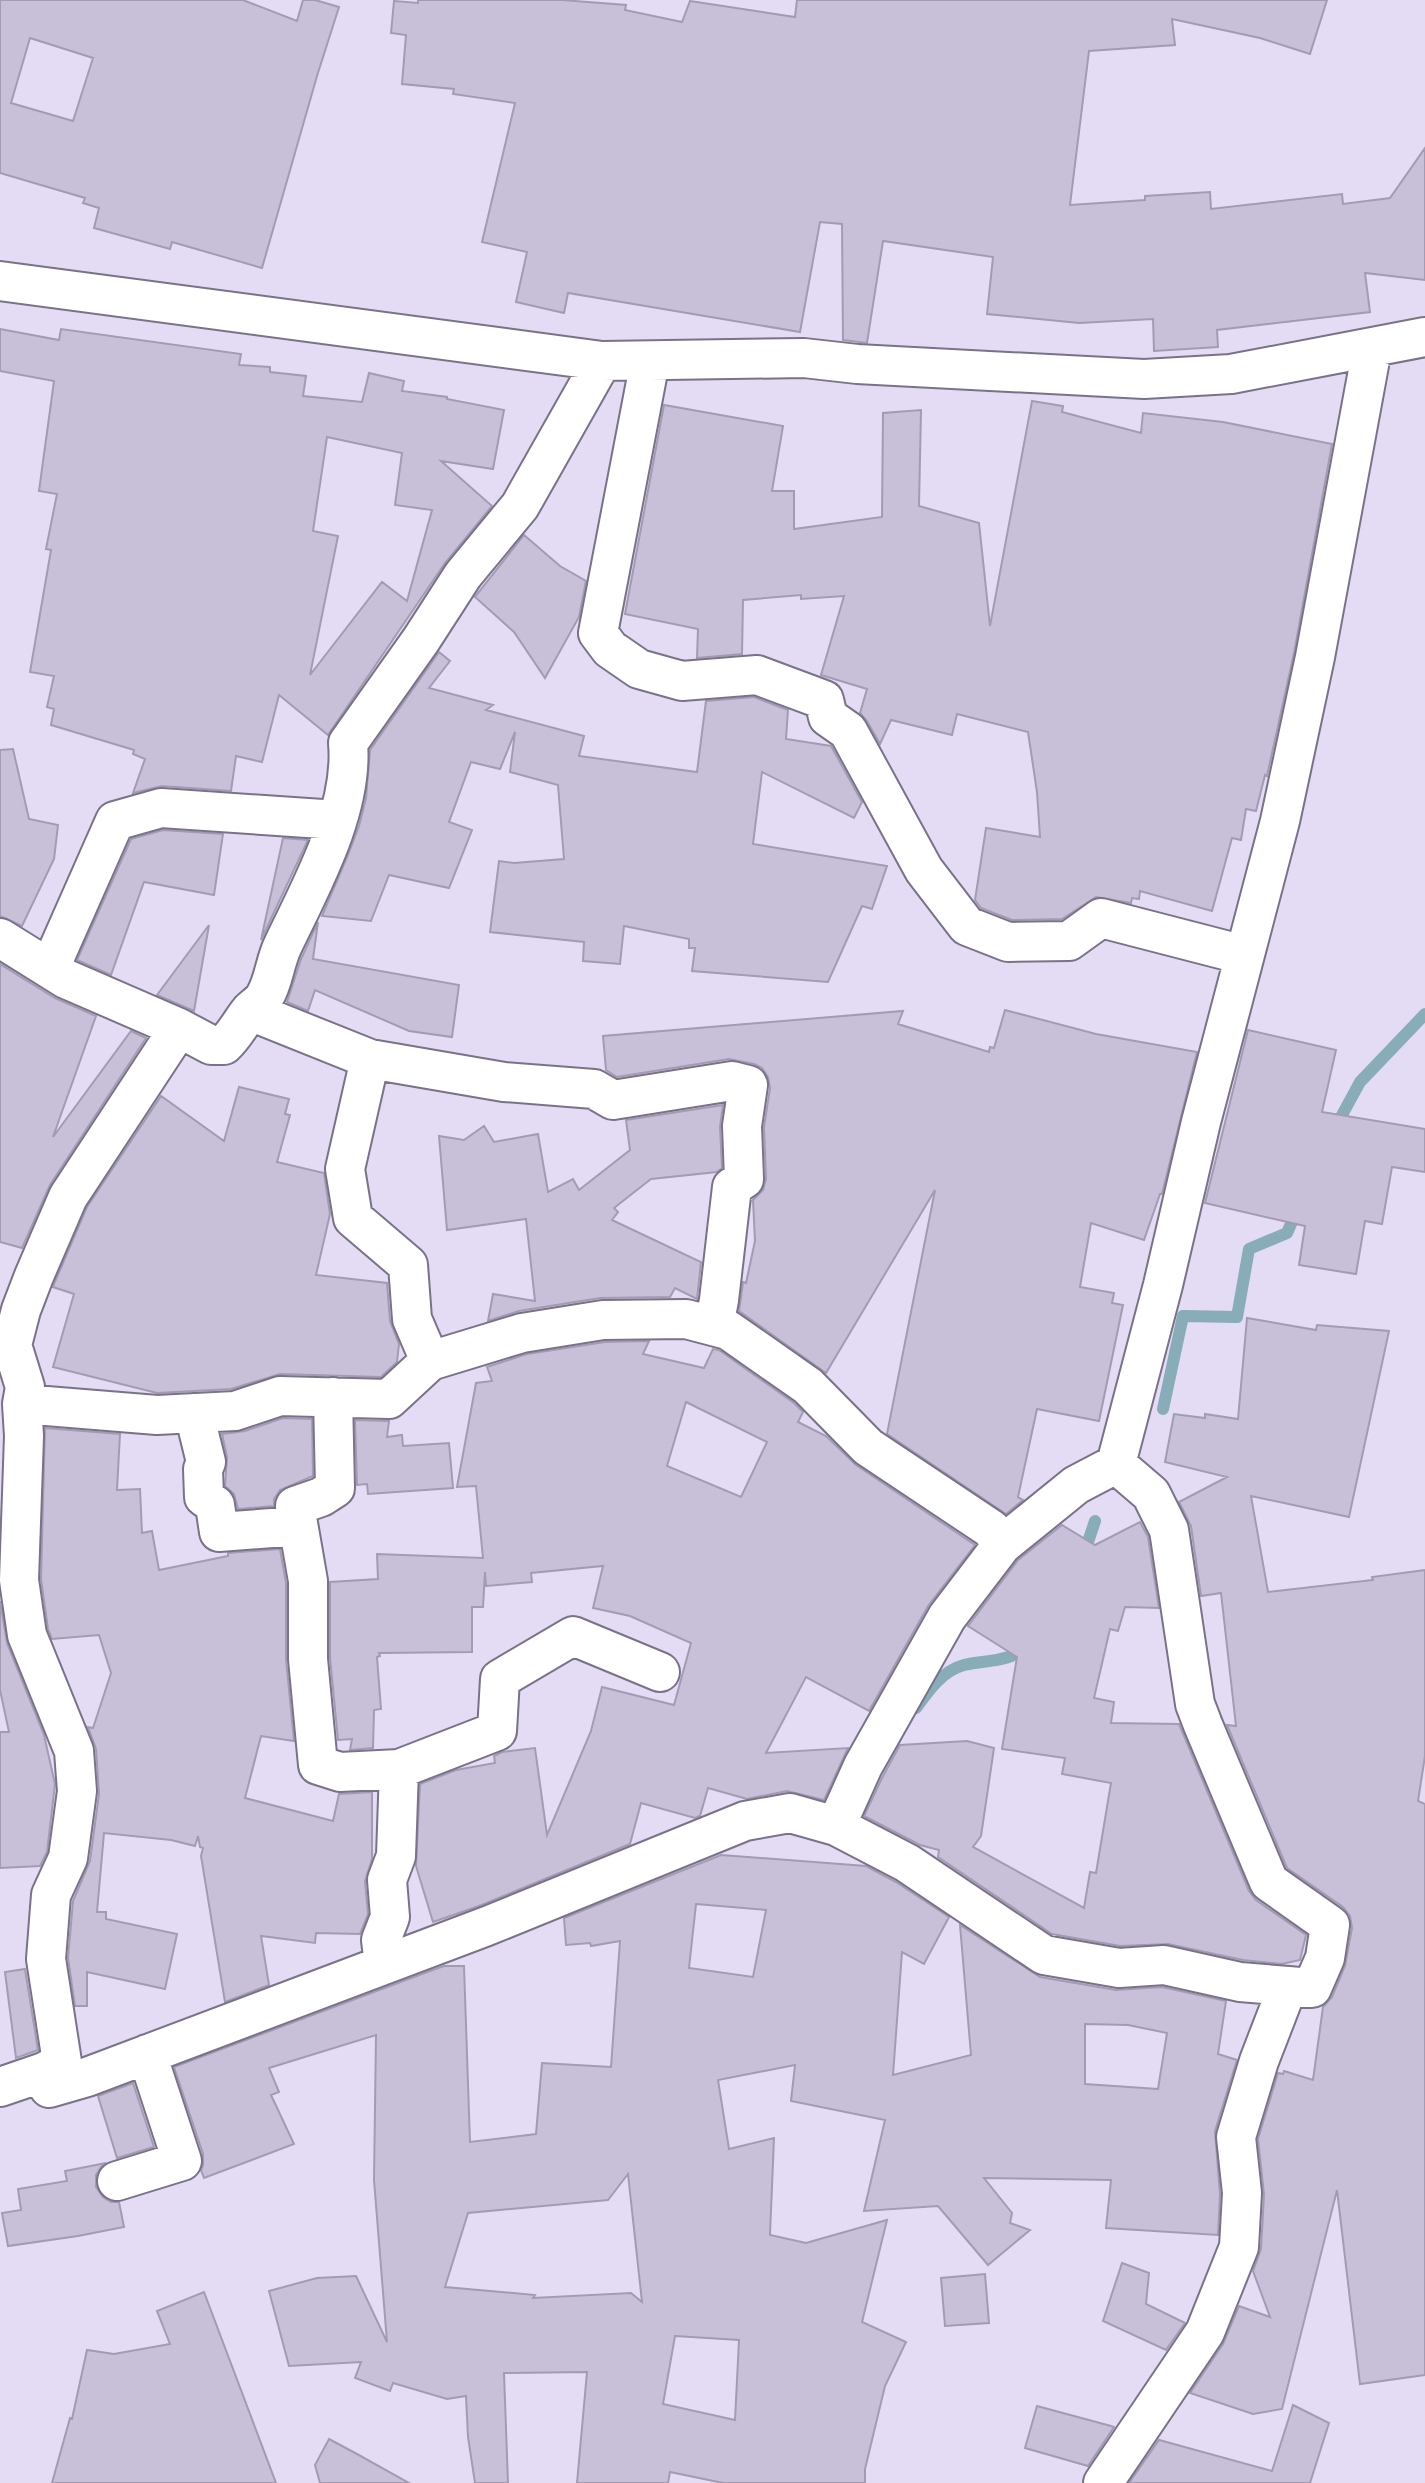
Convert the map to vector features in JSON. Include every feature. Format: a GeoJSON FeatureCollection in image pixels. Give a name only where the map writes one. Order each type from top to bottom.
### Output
{"type":"FeatureCollection","features":[{"type":"Feature","properties":{"kind":"street"},"geometry":{"type":"LineString","coordinates":[[0,281],[603,361],[804,359],[857,365],[1144,379],[1231,374],[1425,337]]}},
{"type":"Feature","properties":{"kind":"street"},"geometry":{"type":"LineString","coordinates":[[836,1826],[863,1766],[947,1617],[1002,1545],[1076,1485],[1116,1464],[1163,1285],[1201,1122],[1280,821],[1315,657],[1372,349]]}},
{"type":"Feature","properties":{"kind":"street"},"geometry":{"type":"LineString","coordinates":[[650,360],[598,634],[610,649],[639,669],[682,681],[757,675],[824,700],[828,717],[848,731],[923,870],[967,926],[1008,942],[1069,941],[1101,918],[1244,955]]}},
{"type":"Feature","properties":{"kind":"street"},"geometry":{"type":"LineString","coordinates":[[0,938],[66,979],[179,1028],[211,1045],[224,1045],[250,1011],[265,997],[282,947],[312,887],[343,804],[350,759],[348,743],[463,575],[520,506],[603,361]]}},
{"type":"Feature","properties":{"kind":"street"},"geometry":{"type":"LineString","coordinates":[[50,968],[116,821],[160,808],[337,820]]}},
{"type":"Feature","properties":{"kind":"street"},"geometry":{"type":"LineString","coordinates":[[250,1011],[370,1059],[504,1082],[594,1090],[613,1100],[732,1081],[748,1085],[742,1126],[744,1180],[732,1187],[719,1300],[713,1326]]}},
{"type":"Feature","properties":{"kind":"street"},"geometry":{"type":"LineString","coordinates":[[0,2087],[44,2072],[62,2062],[46,1959],[51,1895],[68,1858],[77,1791],[74,1751],[27,1635],[19,1580],[24,1387],[6,1329],[21,1310],[68,1198],[179,1028]]}},
{"type":"Feature","properties":{"kind":"street"},"geometry":{"type":"LineString","coordinates":[[370,1059],[345,1169],[353,1218],[408,1265],[412,1319],[430,1361]]}},
{"type":"Feature","properties":{"kind":"street"},"geometry":{"type":"LineString","coordinates":[[22,1404],[157,1415],[235,1411],[280,1396],[389,1399],[430,1361],[522,1333],[603,1320],[687,1319],[728,1330],[808,1386],[868,1447],[991,1529],[1002,1545]]}},
{"type":"Feature","properties":{"kind":"street"},"geometry":{"type":"LineString","coordinates":[[333,1397],[335,1488],[321,1497],[295,1506],[308,1581],[308,1658],[318,1765],[340,1772],[398,1769],[497,1731],[500,1679],[573,1636],[660,1672]]}},
{"type":"Feature","properties":{"kind":"street"},"geometry":{"type":"LineString","coordinates":[[194,1413],[206,1462],[203,1469],[204,1497],[215,1505],[219,1532],[298,1526]]}},
{"type":"Feature","properties":{"kind":"street"},"geometry":{"type":"LineString","coordinates":[[44,2072],[49,2088],[87,2077],[383,1956],[487,1927],[745,1821],[790,1812],[836,1826],[907,1863],[1044,1955],[1119,1968],[1164,1965],[1240,1982],[1311,1988],[1325,1958],[1330,1925],[1269,1882],[1195,1704],[1169,1530],[1151,1494],[1116,1464]]}},
{"type":"Feature","properties":{"kind":"street"},"geometry":{"type":"LineString","coordinates":[[383,1956],[381,1940],[390,1917],[387,1880],[396,1856],[398,1769]]}},
{"type":"Feature","properties":{"kind":"street"},"geometry":{"type":"LineString","coordinates":[[1103,2483],[1205,2332],[1239,2247],[1242,2193],[1236,2137],[1259,2061],[1288,1986]]}},
{"type":"Feature","properties":{"kind":"street"},"geometry":{"type":"LineString","coordinates":[[117,2181],[182,2161],[147,2054]]}},
{"type":"Feature","properties":{"kind":"building"},"geometry":{"type":"Polygon","coordinates":[[[0,0],[243,0],[297,21],[303,0],[315,0],[339,7],[262,268],[172,242],[170,249],[94,228],[99,208],[83,203],[85,198],[0,173],[0,0]],[[30,38],[11,103],[73,121],[93,58],[30,38]]]}},
{"type":"Feature","properties":{"kind":"building"},"geometry":{"type":"Polygon","coordinates":[[[418,0],[562,0],[626,5],[625,10],[682,22],[690,1],[795,17],[797,0],[1327,0],[1310,54],[1260,38],[1172,19],[1175,45],[1089,51],[1070,205],[1210,192],[1211,209],[1342,194],[1343,204],[1390,198],[1425,148],[1425,280],[1365,273],[1370,312],[1217,330],[1218,347],[1154,351],[1153,319],[1079,323],[987,314],[993,257],[883,241],[867,343],[843,340],[842,224],[820,222],[800,332],[568,293],[564,313],[516,302],[527,252],[482,242],[515,103],[453,94],[454,89],[402,84],[406,35],[391,33],[394,1],[418,3],[418,0]]]}},
{"type":"Feature","properties":{"kind":"building"},"geometry":{"type":"Polygon","coordinates":[[[0,329],[59,340],[61,329],[241,354],[239,365],[270,367],[270,372],[306,376],[303,396],[362,402],[369,373],[404,381],[402,391],[447,397],[504,410],[493,469],[441,461],[492,506],[445,563],[328,735],[279,695],[262,762],[236,756],[231,791],[162,786],[133,793],[145,759],[133,754],[134,750],[51,725],[54,709],[47,707],[54,676],[30,672],[51,550],[46,549],[57,494],[39,491],[54,381],[0,371],[0,329]],[[327,437],[313,531],[338,536],[310,675],[382,582],[407,601],[432,510],[395,505],[402,453],[327,437]]]}},
{"type":"Feature","properties":{"kind":"building"},"geometry":{"type":"Polygon","coordinates":[[[1032,401],[1063,406],[1062,412],[1141,433],[1143,413],[1223,422],[1332,444],[1294,653],[1267,776],[1265,775],[1256,811],[1246,809],[1241,840],[1232,838],[1212,911],[1140,891],[1139,899],[1132,898],[1131,903],[1096,897],[1062,919],[1012,920],[981,908],[975,900],[986,828],[1040,837],[1037,792],[1028,732],[957,714],[952,735],[891,720],[880,744],[860,713],[867,689],[821,675],[844,596],[801,599],[801,595],[743,600],[742,654],[697,658],[698,629],[625,614],[664,405],[783,426],[772,491],[794,491],[794,529],[882,517],[883,413],[921,410],[919,506],[979,523],[990,626],[1032,401]]]}},
{"type":"Feature","properties":{"kind":"building"},"geometry":{"type":"Polygon","coordinates":[[[524,535],[560,566],[586,581],[579,617],[545,678],[514,632],[475,597],[524,535]]]}},
{"type":"Feature","properties":{"kind":"building"},"geometry":{"type":"Polygon","coordinates":[[[439,652],[450,661],[429,688],[493,705],[486,710],[584,736],[579,756],[697,772],[706,701],[754,697],[788,710],[786,739],[831,746],[862,802],[854,818],[762,772],[753,844],[887,866],[872,909],[862,906],[828,982],[692,971],[695,948],[689,948],[689,939],[624,926],[620,964],[583,961],[584,942],[490,932],[499,861],[514,863],[564,859],[558,785],[510,772],[515,732],[500,769],[471,762],[449,822],[472,830],[449,888],[389,875],[371,921],[322,916],[359,826],[366,798],[370,750],[439,652]]]}},
{"type":"Feature","properties":{"kind":"building"},"geometry":{"type":"Polygon","coordinates":[[[13,749],[29,819],[58,825],[54,859],[22,926],[0,916],[0,750],[13,749]]]}},
{"type":"Feature","properties":{"kind":"building"},"geometry":{"type":"Polygon","coordinates":[[[163,830],[223,834],[214,895],[144,882],[111,975],[77,960],[131,839],[163,830]]]}},
{"type":"Feature","properties":{"kind":"building"},"geometry":{"type":"Polygon","coordinates":[[[283,838],[308,840],[261,940],[283,838]]]}},
{"type":"Feature","properties":{"kind":"building"},"geometry":{"type":"Polygon","coordinates":[[[318,922],[313,959],[459,985],[452,1037],[409,1031],[315,990],[308,1011],[287,1002],[301,959],[318,922]]]}},
{"type":"Feature","properties":{"kind":"building"},"geometry":{"type":"Polygon","coordinates":[[[209,925],[194,1011],[157,995],[209,925]]]}},
{"type":"Feature","properties":{"kind":"building"},"geometry":{"type":"Polygon","coordinates":[[[0,964],[55,998],[96,1016],[53,1137],[131,1031],[146,1038],[50,1185],[22,1248],[0,1242],[0,964]]]}},
{"type":"Feature","properties":{"kind":"building"},"geometry":{"type":"Polygon","coordinates":[[[1005,1010],[1096,1034],[1197,1052],[1162,1194],[1144,1240],[1091,1223],[1080,1287],[1114,1293],[1112,1303],[1123,1305],[1099,1421],[1037,1409],[1018,1497],[1023,1500],[1006,1514],[887,1434],[935,1190],[826,1373],[739,1311],[743,1282],[746,1283],[755,1241],[753,1200],[763,1190],[766,1179],[764,1127],[770,1088],[768,1077],[762,1068],[754,1064],[729,1059],[617,1077],[606,1070],[603,1036],[903,1011],[898,1024],[989,1052],[990,1047],[994,1048],[1005,1010]]]}},
{"type":"Feature","properties":{"kind":"building"},"geometry":{"type":"Polygon","coordinates":[[[1248,1030],[1336,1050],[1322,1112],[1425,1129],[1425,1172],[1392,1167],[1382,1224],[1365,1221],[1356,1274],[1299,1265],[1305,1226],[1205,1203],[1248,1030]]]}},
{"type":"Feature","properties":{"kind":"building"},"geometry":{"type":"Polygon","coordinates":[[[239,1087],[289,1099],[285,1114],[290,1115],[277,1162],[324,1173],[330,1214],[316,1275],[387,1283],[390,1321],[399,1344],[397,1362],[381,1377],[280,1374],[231,1389],[157,1393],[53,1367],[74,1294],[53,1287],[87,1207],[161,1096],[224,1141],[239,1087]]]}},
{"type":"Feature","properties":{"kind":"building"},"geometry":{"type":"Polygon","coordinates":[[[723,1105],[720,1127],[722,1168],[717,1172],[651,1179],[614,1208],[618,1212],[612,1220],[701,1262],[697,1299],[675,1288],[670,1297],[600,1298],[519,1311],[488,1321],[493,1294],[535,1301],[526,1219],[447,1230],[439,1136],[464,1140],[484,1126],[494,1142],[538,1134],[548,1192],[573,1179],[579,1190],[630,1150],[626,1120],[723,1105]]]}},
{"type":"Feature","properties":{"kind":"building"},"geometry":{"type":"Polygon","coordinates":[[[1247,1318],[1316,1330],[1317,1325],[1389,1331],[1349,1517],[1251,1496],[1268,1592],[1373,1580],[1372,1577],[1425,1570],[1425,1756],[1418,1801],[1425,1804],[1425,2375],[1360,2384],[1337,2190],[1282,2409],[1253,2414],[1190,2393],[1223,2344],[1239,2306],[1270,2317],[1253,2271],[1261,2249],[1264,2194],[1258,2139],[1278,2073],[1283,2074],[1284,2071],[1313,2080],[1323,2007],[1332,1997],[1345,1966],[1352,1928],[1350,1916],[1343,1907],[1287,1868],[1227,1725],[1236,1726],[1221,1593],[1201,1596],[1191,1526],[1179,1502],[1227,1477],[1165,1462],[1174,1414],[1205,1418],[1205,1414],[1238,1419],[1247,1318]]]}},
{"type":"Feature","properties":{"kind":"building"},"geometry":{"type":"Polygon","coordinates":[[[649,1341],[643,1354],[704,1368],[713,1349],[719,1350],[794,1403],[803,1412],[798,1422],[826,1436],[856,1465],[975,1545],[928,1606],[869,1711],[806,1677],[766,1753],[848,1748],[824,1800],[787,1791],[747,1799],[708,1788],[700,1816],[695,1818],[641,1803],[630,1844],[433,1922],[416,1866],[420,1784],[456,1770],[495,1763],[494,1756],[502,1752],[535,1748],[547,1835],[591,1731],[602,1687],[674,1705],[691,1643],[630,1616],[593,1608],[603,1566],[531,1573],[532,1582],[486,1586],[485,1572],[483,1607],[472,1607],[472,1652],[379,1653],[380,1656],[377,1657],[381,1709],[374,1710],[373,1748],[350,1750],[352,1739],[338,1740],[330,1658],[330,1582],[378,1579],[377,1554],[483,1558],[476,1486],[457,1487],[476,1383],[492,1381],[487,1367],[527,1354],[605,1342],[649,1341]],[[686,1402],[667,1466],[741,1497],[767,1442],[686,1402]]]}},
{"type":"Feature","properties":{"kind":"building"},"geometry":{"type":"Polygon","coordinates":[[[283,1418],[312,1419],[313,1476],[280,1490],[274,1499],[274,1506],[238,1509],[234,1494],[225,1486],[227,1457],[222,1434],[245,1431],[283,1418]]]}},
{"type":"Feature","properties":{"kind":"building"},"geometry":{"type":"Polygon","coordinates":[[[355,1420],[389,1421],[387,1437],[402,1435],[403,1446],[449,1443],[453,1488],[368,1494],[367,1484],[357,1485],[355,1420]]]}},
{"type":"Feature","properties":{"kind":"building"},"geometry":{"type":"Polygon","coordinates":[[[45,1428],[120,1434],[117,1490],[140,1489],[142,1533],[152,1531],[159,1570],[228,1556],[228,1553],[280,1549],[286,1583],[286,1659],[294,1741],[261,1736],[245,1798],[333,1821],[339,1794],[372,1792],[372,1859],[365,1881],[368,1914],[360,1934],[316,1933],[315,1943],[261,1936],[269,1985],[225,2002],[201,1856],[203,1848],[200,1847],[198,1836],[195,1846],[171,1840],[104,1833],[97,1912],[106,1912],[106,1919],[177,1934],[165,1989],[87,1972],[87,2006],[75,2006],[68,1958],[73,1901],[90,1861],[99,1794],[96,1749],[88,1727],[93,1728],[111,1673],[99,1635],[52,1639],[48,1629],[41,1579],[45,1428]]]}},
{"type":"Feature","properties":{"kind":"building"},"geometry":{"type":"Polygon","coordinates":[[[1140,1522],[1148,1537],[1159,1608],[1125,1607],[1118,1631],[1110,1629],[1094,1698],[1114,1702],[1111,1723],[1179,1724],[1249,1891],[1256,1900],[1306,1935],[1300,1960],[1282,1964],[1243,1960],[1168,1944],[1120,1946],[1052,1934],[938,1857],[939,1850],[920,1845],[864,1816],[900,1745],[967,1741],[994,1748],[981,1836],[973,1847],[1084,1908],[1090,1872],[1096,1873],[1111,1783],[1062,1774],[1065,1758],[1002,1749],[1017,1657],[968,1626],[1018,1560],[1062,1525],[1095,1545],[1140,1522]]]}},
{"type":"Feature","properties":{"kind":"building"},"geometry":{"type":"Polygon","coordinates":[[[0,1601],[7,1643],[44,1735],[55,1784],[47,1852],[40,1866],[0,1868],[0,1732],[9,1732],[0,1690],[0,1601]]]}},
{"type":"Feature","properties":{"kind":"building"},"geometry":{"type":"Polygon","coordinates":[[[721,1855],[866,1866],[949,1917],[924,1964],[902,1952],[893,2075],[971,2055],[960,1925],[1040,1977],[1116,1990],[1162,1987],[1226,2001],[1218,2054],[1237,2060],[1215,2131],[1220,2194],[1218,2235],[1106,2228],[1111,2180],[984,2178],[1012,2213],[1010,2223],[1030,2230],[988,2265],[938,2206],[864,2211],[885,2120],[791,2101],[795,2065],[718,2080],[729,2149],[774,2138],[770,2235],[806,2243],[887,2220],[862,2322],[906,2342],[885,2386],[865,2469],[865,2483],[723,2483],[670,2472],[668,2483],[577,2483],[587,2372],[504,2373],[508,2483],[475,2483],[468,2437],[466,2396],[447,2399],[393,2383],[390,2391],[355,2378],[361,2362],[289,2366],[269,2291],[317,2278],[356,2276],[387,2342],[374,2180],[376,2035],[269,2068],[279,2092],[271,2095],[294,2144],[204,2178],[201,2170],[203,2154],[174,2067],[444,1966],[464,1966],[470,2142],[536,2134],[542,2063],[611,2067],[620,1941],[591,1946],[590,1943],[566,1945],[564,1918],[721,1855]],[[696,1904],[689,1968],[753,1977],[766,1910],[696,1904]],[[1085,2024],[1085,2084],[1158,2089],[1167,2033],[1128,2025],[1085,2024]],[[628,2174],[608,2200],[468,2213],[445,2287],[535,2295],[533,2298],[631,2293],[642,2302],[628,2174]],[[675,2336],[663,2404],[735,2420],[739,2340],[675,2336]]]}},
{"type":"Feature","properties":{"kind":"building"},"geometry":{"type":"Polygon","coordinates":[[[25,1969],[38,2050],[16,2058],[5,1972],[25,1969]]]}},
{"type":"Feature","properties":{"kind":"building"},"geometry":{"type":"Polygon","coordinates":[[[133,2083],[154,2147],[117,2158],[98,2096],[133,2083]]]}},
{"type":"Feature","properties":{"kind":"building"},"geometry":{"type":"Polygon","coordinates":[[[106,2163],[96,2175],[96,2187],[103,2197],[111,2202],[119,2202],[124,2227],[8,2246],[2,2213],[21,2210],[18,2189],[67,2181],[65,2171],[106,2163]]]}},
{"type":"Feature","properties":{"kind":"building"},"geometry":{"type":"Polygon","coordinates":[[[1122,2263],[1149,2273],[1146,2304],[1185,2323],[1166,2350],[1103,2321],[1122,2263]]]}},
{"type":"Feature","properties":{"kind":"building"},"geometry":{"type":"Polygon","coordinates":[[[985,2274],[989,2323],[945,2326],[941,2278],[985,2274]]]}},
{"type":"Feature","properties":{"kind":"building"},"geometry":{"type":"Polygon","coordinates":[[[204,2292],[276,2483],[52,2483],[70,2418],[72,2419],[87,2350],[114,2354],[170,2344],[157,2311],[204,2292]]]}},
{"type":"Feature","properties":{"kind":"building"},"geometry":{"type":"Polygon","coordinates":[[[1293,2405],[1329,2423],[1310,2483],[1129,2483],[1159,2440],[1272,2471],[1293,2405]]]}},
{"type":"Feature","properties":{"kind":"building"},"geometry":{"type":"Polygon","coordinates":[[[1037,2406],[1114,2427],[1088,2466],[1025,2448],[1037,2406]]]}},
{"type":"Feature","properties":{"kind":"building"},"geometry":{"type":"Polygon","coordinates":[[[329,2439],[409,2483],[320,2483],[315,2465],[329,2439]]]}},
{"type":"Feature","properties":{"kind":"waterway"},"geometry":{"type":"LineString","coordinates":[[1335,1128],[1360,1082],[1425,1014]]}},
{"type":"Feature","properties":{"kind":"waterway"},"geometry":{"type":"LineString","coordinates":[[1163,1409],[1183,1316],[1237,1317],[1249,1249],[1287,1233],[1298,1208]]}},
{"type":"Feature","properties":{"kind":"waterway"},"geometry":{"type":"LineString","coordinates":[[1083,1557],[1095,1521]]}},
{"type":"Feature","properties":{"kind":"waterway"},"geometry":{"type":"LineString","coordinates":[[916,1708],[949,1672],[964,1665],[1006,1658],[1026,1645]]}}]}
